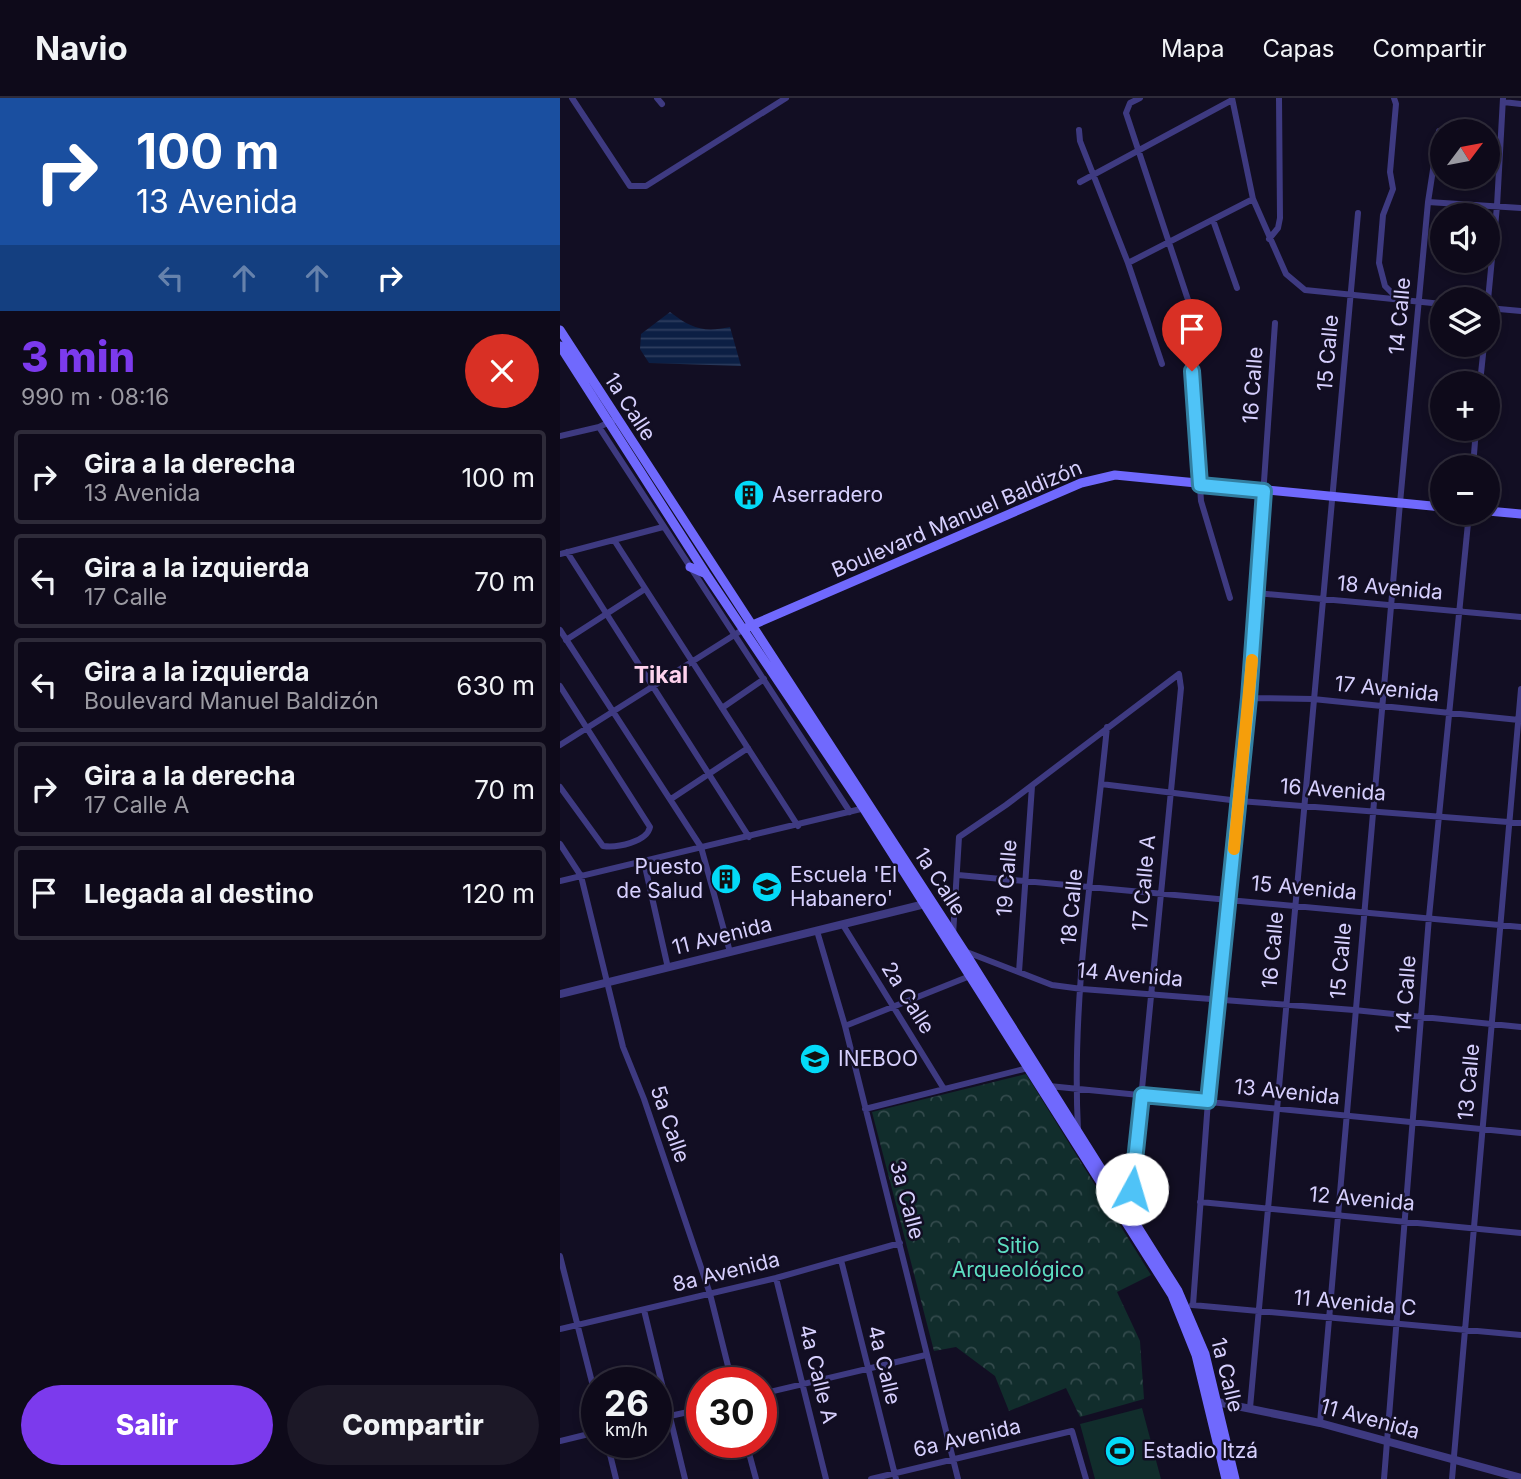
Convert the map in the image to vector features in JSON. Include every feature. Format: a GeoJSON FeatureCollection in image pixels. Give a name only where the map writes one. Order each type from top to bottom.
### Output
{"type":"FeatureCollection","features":[{"type":"Feature","properties":{"kind":"main road","name":"1a Calle"},"geometry":{"type":"LineString","coordinates":[[560,330],[608,423]]}},
{"type":"Feature","properties":{"kind":"main road","name":"1a Calle"},"geometry":{"type":"LineString","coordinates":[[560,345],[608,423],[646,473],[720,587],[743,629],[867,807],[1028,1068],[1175,1293],[1235,1479]]}},
{"type":"Feature","properties":{"kind":"main road","name":"1a Calle"},"geometry":{"type":"LineString","coordinates":[[646,473],[706,574],[720,587]]}},
{"type":"Feature","properties":{"kind":"main road","name":"Boulevard Manuel Baldizón"},"geometry":{"type":"LineString","coordinates":[[743,629],[1081,484],[1115,475],[1133,474],[1200,485],[1430,506]]}},
{"type":"Feature","properties":{"kind":"main road"},"geometry":{"type":"LineString","coordinates":[[1500,512],[1521,514]]}},
{"type":"Feature","properties":{"kind":"main road"},"geometry":{"type":"LineString","coordinates":[[690,568],[706,574]]}},
{"type":"Feature","properties":{"kind":"main road","name":"1a Calle"},"geometry":{"type":"LineString","coordinates":[[951,940],[964,951],[1078,1132],[1126,1215]]}},
{"type":"Feature","properties":{"kind":"main road","name":"1a Calle"},"geometry":{"type":"LineString","coordinates":[[1175,1293],[1189,1305],[1205,1354],[1226,1479]]}},
{"type":"Feature","properties":{"kind":"street"},"geometry":{"type":"LineString","coordinates":[[572,98],[630,186],[638,188],[646,186],[786,98]]}},
{"type":"Feature","properties":{"kind":"street"},"geometry":{"type":"LineString","coordinates":[[1140,98],[1130,103],[1126,113],[1201,338]]}},
{"type":"Feature","properties":{"kind":"street"},"geometry":{"type":"LineString","coordinates":[[1269,239],[1280,218],[1279,98]]}},
{"type":"Feature","properties":{"kind":"street"},"geometry":{"type":"LineString","coordinates":[[1394,98],[1396,104],[1390,172],[1393,189],[1383,215],[1379,263],[1385,286],[1400,300]]}},
{"type":"Feature","properties":{"kind":"street"},"geometry":{"type":"LineString","coordinates":[[1080,182],[1232,99],[1253,200],[1269,239],[1294,284],[1305,290],[1430,303]]}},
{"type":"Feature","properties":{"kind":"street"},"geometry":{"type":"LineString","coordinates":[[1497,203],[1503,100],[1521,104]]}},
{"type":"Feature","properties":{"kind":"street"},"geometry":{"type":"LineString","coordinates":[[1079,130],[1162,363]]}},
{"type":"Feature","properties":{"kind":"street","name":"14 Calle"},"geometry":{"type":"LineString","coordinates":[[1400,503],[1430,189]]}},
{"type":"Feature","properties":{"kind":"street"},"geometry":{"type":"LineString","coordinates":[[1128,263],[1253,200]]}},
{"type":"Feature","properties":{"kind":"street"},"geometry":{"type":"LineString","coordinates":[[1428,202],[1445,203]]}},
{"type":"Feature","properties":{"kind":"street"},"geometry":{"type":"LineString","coordinates":[[1500,206],[1521,208]]}},
{"type":"Feature","properties":{"kind":"street","name":"15 Calle"},"geometry":{"type":"LineString","coordinates":[[1332,496],[1358,214]]}},
{"type":"Feature","properties":{"kind":"street"},"geometry":{"type":"LineString","coordinates":[[1213,220],[1237,288]]}},
{"type":"Feature","properties":{"kind":"street"},"geometry":{"type":"LineString","coordinates":[[1500,309],[1521,311]]}},
{"type":"Feature","properties":{"kind":"street","name":"16 Calle"},"geometry":{"type":"LineString","coordinates":[[1189,1305],[1249,698],[1275,323]]}},
{"type":"Feature","properties":{"kind":"street"},"geometry":{"type":"LineString","coordinates":[[1192,371],[1201,500],[1230,598]]}},
{"type":"Feature","properties":{"kind":"street"},"geometry":{"type":"LineString","coordinates":[[560,436],[608,423]]}},
{"type":"Feature","properties":{"kind":"street","name":"1a Calle"},"geometry":{"type":"LineString","coordinates":[[608,423],[663,527],[690,568],[743,629],[764,679],[850,812]]}},
{"type":"Feature","properties":{"kind":"street","name":"16 Calle"},"geometry":{"type":"LineString","coordinates":[[1250,1408],[1332,496]]}},
{"type":"Feature","properties":{"kind":"street","name":"15 Calle"},"geometry":{"type":"LineString","coordinates":[[1320,1423],[1400,503]]}},
{"type":"Feature","properties":{"kind":"street","name":"14 Calle"},"geometry":{"type":"LineString","coordinates":[[1384,1479],[1429,916],[1468,525]]}},
{"type":"Feature","properties":{"kind":"street"},"geometry":{"type":"LineString","coordinates":[[663,527],[563,553],[605,613],[749,837]]}},
{"type":"Feature","properties":{"kind":"street"},"geometry":{"type":"LineString","coordinates":[[614,540],[798,826]]}},
{"type":"Feature","properties":{"kind":"street"},"geometry":{"type":"LineString","coordinates":[[566,640],[645,589]]}},
{"type":"Feature","properties":{"kind":"street","name":"18 Avenida"},"geometry":{"type":"LineString","coordinates":[[1256,593],[1521,617]]}},
{"type":"Feature","properties":{"kind":"street"},"geometry":{"type":"LineString","coordinates":[[560,746],[743,629]]}},
{"type":"Feature","properties":{"kind":"street"},"geometry":{"type":"LineString","coordinates":[[560,630],[701,847],[730,952]]}},
{"type":"Feature","properties":{"kind":"street","name":"17 Calle A"},"geometry":{"type":"LineString","coordinates":[[1107,727],[1179,674],[1181,688],[1169,792],[1152,994],[1126,1215]]}},
{"type":"Feature","properties":{"kind":"street"},"geometry":{"type":"LineString","coordinates":[[722,708],[764,679]]}},
{"type":"Feature","properties":{"kind":"street"},"geometry":{"type":"LineString","coordinates":[[560,686],[650,827],[649,832],[644,838],[603,846],[560,787]]}},
{"type":"Feature","properties":{"kind":"street","name":"13 Calle"},"geometry":{"type":"LineString","coordinates":[[1452,1479],[1521,689]]}},
{"type":"Feature","properties":{"kind":"street","name":"17 Avenida"},"geometry":{"type":"LineString","coordinates":[[1249,698],[1313,699],[1520,720]]}},
{"type":"Feature","properties":{"kind":"street"},"geometry":{"type":"LineString","coordinates":[[951,940],[959,837],[1032,786],[1107,727]]}},
{"type":"Feature","properties":{"kind":"street","name":"18 Calle"},"geometry":{"type":"LineString","coordinates":[[1078,1132],[1076,1089],[1082,989],[1107,727]]}},
{"type":"Feature","properties":{"kind":"street"},"geometry":{"type":"LineString","coordinates":[[671,799],[748,748]]}},
{"type":"Feature","properties":{"kind":"street","name":"16 Avenida"},"geometry":{"type":"LineString","coordinates":[[1101,785],[1239,801],[1521,822]]}},
{"type":"Feature","properties":{"kind":"street","name":"19 Calle"},"geometry":{"type":"LineString","coordinates":[[1018,972],[1032,786]]}},
{"type":"Feature","properties":{"kind":"street"},"geometry":{"type":"LineString","coordinates":[[560,881],[798,826],[867,807]]}},
{"type":"Feature","properties":{"kind":"street"},"geometry":{"type":"LineString","coordinates":[[560,845],[581,876]]}},
{"type":"Feature","properties":{"kind":"street"},"geometry":{"type":"LineString","coordinates":[[644,862],[668,968]]}},
{"type":"Feature","properties":{"kind":"street","name":"15 Avenida"},"geometry":{"type":"LineString","coordinates":[[958,875],[1429,916],[1521,927]]}},
{"type":"Feature","properties":{"kind":"street","name":"5a Calle"},"geometry":{"type":"LineString","coordinates":[[581,876],[623,1047],[644,1099],[710,1294],[728,1367]]}},
{"type":"Feature","properties":{"kind":"street","name":"11 Avenida"},"geometry":{"type":"LineString","coordinates":[[560,994],[928,904]]}},
{"type":"Feature","properties":{"kind":"street","name":"2a Calle"},"geometry":{"type":"LineString","coordinates":[[843,925],[944,1089]]}},
{"type":"Feature","properties":{"kind":"street","name":"3a Calle"},"geometry":{"type":"LineString","coordinates":[[817,931],[845,1026],[958,1479]]}},
{"type":"Feature","properties":{"kind":"street","name":"14 Avenida"},"geometry":{"type":"LineString","coordinates":[[964,951],[1052,985],[1521,1027]]}},
{"type":"Feature","properties":{"kind":"street"},"geometry":{"type":"LineString","coordinates":[[845,1026],[971,976]]}},
{"type":"Feature","properties":{"kind":"street"},"geometry":{"type":"LineString","coordinates":[[865,1109],[1028,1068]]}},
{"type":"Feature","properties":{"kind":"street","name":"13 Avenida"},"geometry":{"type":"LineString","coordinates":[[1049,1086],[1521,1133]]}},
{"type":"Feature","properties":{"kind":"street","name":"12 Avenida"},"geometry":{"type":"LineString","coordinates":[[1200,1202],[1521,1233]]}},
{"type":"Feature","properties":{"kind":"street","name":"8a Avenida"},"geometry":{"type":"LineString","coordinates":[[560,1329],[776,1278],[900,1243]]}},
{"type":"Feature","properties":{"kind":"street"},"geometry":{"type":"LineString","coordinates":[[560,1256],[588,1367]]}},
{"type":"Feature","properties":{"kind":"street","name":"4a Calle"},"geometry":{"type":"LineString","coordinates":[[841,1260],[895,1476]]}},
{"type":"Feature","properties":{"kind":"street","name":"4a Calle A"},"geometry":{"type":"LineString","coordinates":[[776,1278],[826,1479]]}},
{"type":"Feature","properties":{"kind":"street","name":"11 Avenida C"},"geometry":{"type":"LineString","coordinates":[[1189,1305],[1521,1335]]}},
{"type":"Feature","properties":{"kind":"street"},"geometry":{"type":"LineString","coordinates":[[644,1310],[658,1367]]}},
{"type":"Feature","properties":{"kind":"street"},"geometry":{"type":"LineString","coordinates":[[777,1390],[926,1355]]}},
{"type":"Feature","properties":{"kind":"street","name":"11 Avenida"},"geometry":{"type":"LineString","coordinates":[[1212,1401],[1320,1423],[1520,1478]]}},
{"type":"Feature","properties":{"kind":"street"},"geometry":{"type":"LineString","coordinates":[[672,1424],[685,1479]]}},
{"type":"Feature","properties":{"kind":"street","name":"6a Avenida"},"geometry":{"type":"LineString","coordinates":[[871,1479],[895,1476],[953,1459],[1072,1431],[1086,1479]]}},
{"type":"Feature","properties":{"kind":"street"},"geometry":{"type":"LineString","coordinates":[[560,1441],[581,1436]]}},
{"type":"Feature","properties":{"kind":"street"},"geometry":{"type":"LineString","coordinates":[[611,1458],[616,1479]]}},
{"type":"Feature","properties":{"kind":"street"},"geometry":{"type":"LineString","coordinates":[[751,1458],[756,1479]]}},
{"type":"Feature","properties":{"kind":"street"},"geometry":{"type":"LineString","coordinates":[[1520,1478],[1521,1469]]}},
{"type":"Feature","properties":{"kind":"green space","name":"Sitio Arqueológico"},"geometry":{"type":"Polygon","coordinates":[[[1026,1074],[1151,1275],[1117,1292],[1140,1341],[1144,1399],[1080,1417],[1066,1388],[1009,1411],[995,1376],[956,1347],[934,1351],[872,1112],[1026,1074]]]}},
{"type":"Feature","properties":{"kind":"green space","name":"Estadio Itzá"},"geometry":{"type":"Polygon","coordinates":[[[1142,1408],[1161,1479],[1095,1479],[1080,1424],[1142,1408]]]}},
{"type":"Feature","properties":{"kind":"water"},"geometry":{"type":"Polygon","coordinates":[[[670,312],[698,328],[730,327],[741,366],[649,363],[640,349],[641,334],[670,312]]]}},
{"type":"Feature","properties":{"kind":"slow traffic"},"geometry":{"type":"LineString","coordinates":[[1234,849],[1252,660]]}},
{"type":"Feature","properties":{"kind":"place","name":"Aserradero"},"geometry":{"type":"Point","coordinates":[749,495]}},
{"type":"Feature","properties":{"kind":"place","name":"Puesto de Salud"},"geometry":{"type":"Point","coordinates":[726,879]}},
{"type":"Feature","properties":{"kind":"place","name":"Escuela 'El Habanero'"},"geometry":{"type":"Point","coordinates":[767,887]}},
{"type":"Feature","properties":{"kind":"place","name":"INEBOO"},"geometry":{"type":"Point","coordinates":[815,1059]}},
{"type":"Feature","properties":{"kind":"place","name":"Estadio Itzá"},"geometry":{"type":"Point","coordinates":[1120,1451]}},
{"type":"Feature","properties":{"kind":"district","name":"Tikal"},"geometry":{"type":"Point","coordinates":[661,675]}},
{"type":"Feature","properties":{"kind":"route"},"geometry":{"type":"LineString","coordinates":[[1132,1189],[1142,1095],[1208,1101],[1249,698],[1264,491],[1200,485],[1192,371]]}}]}
